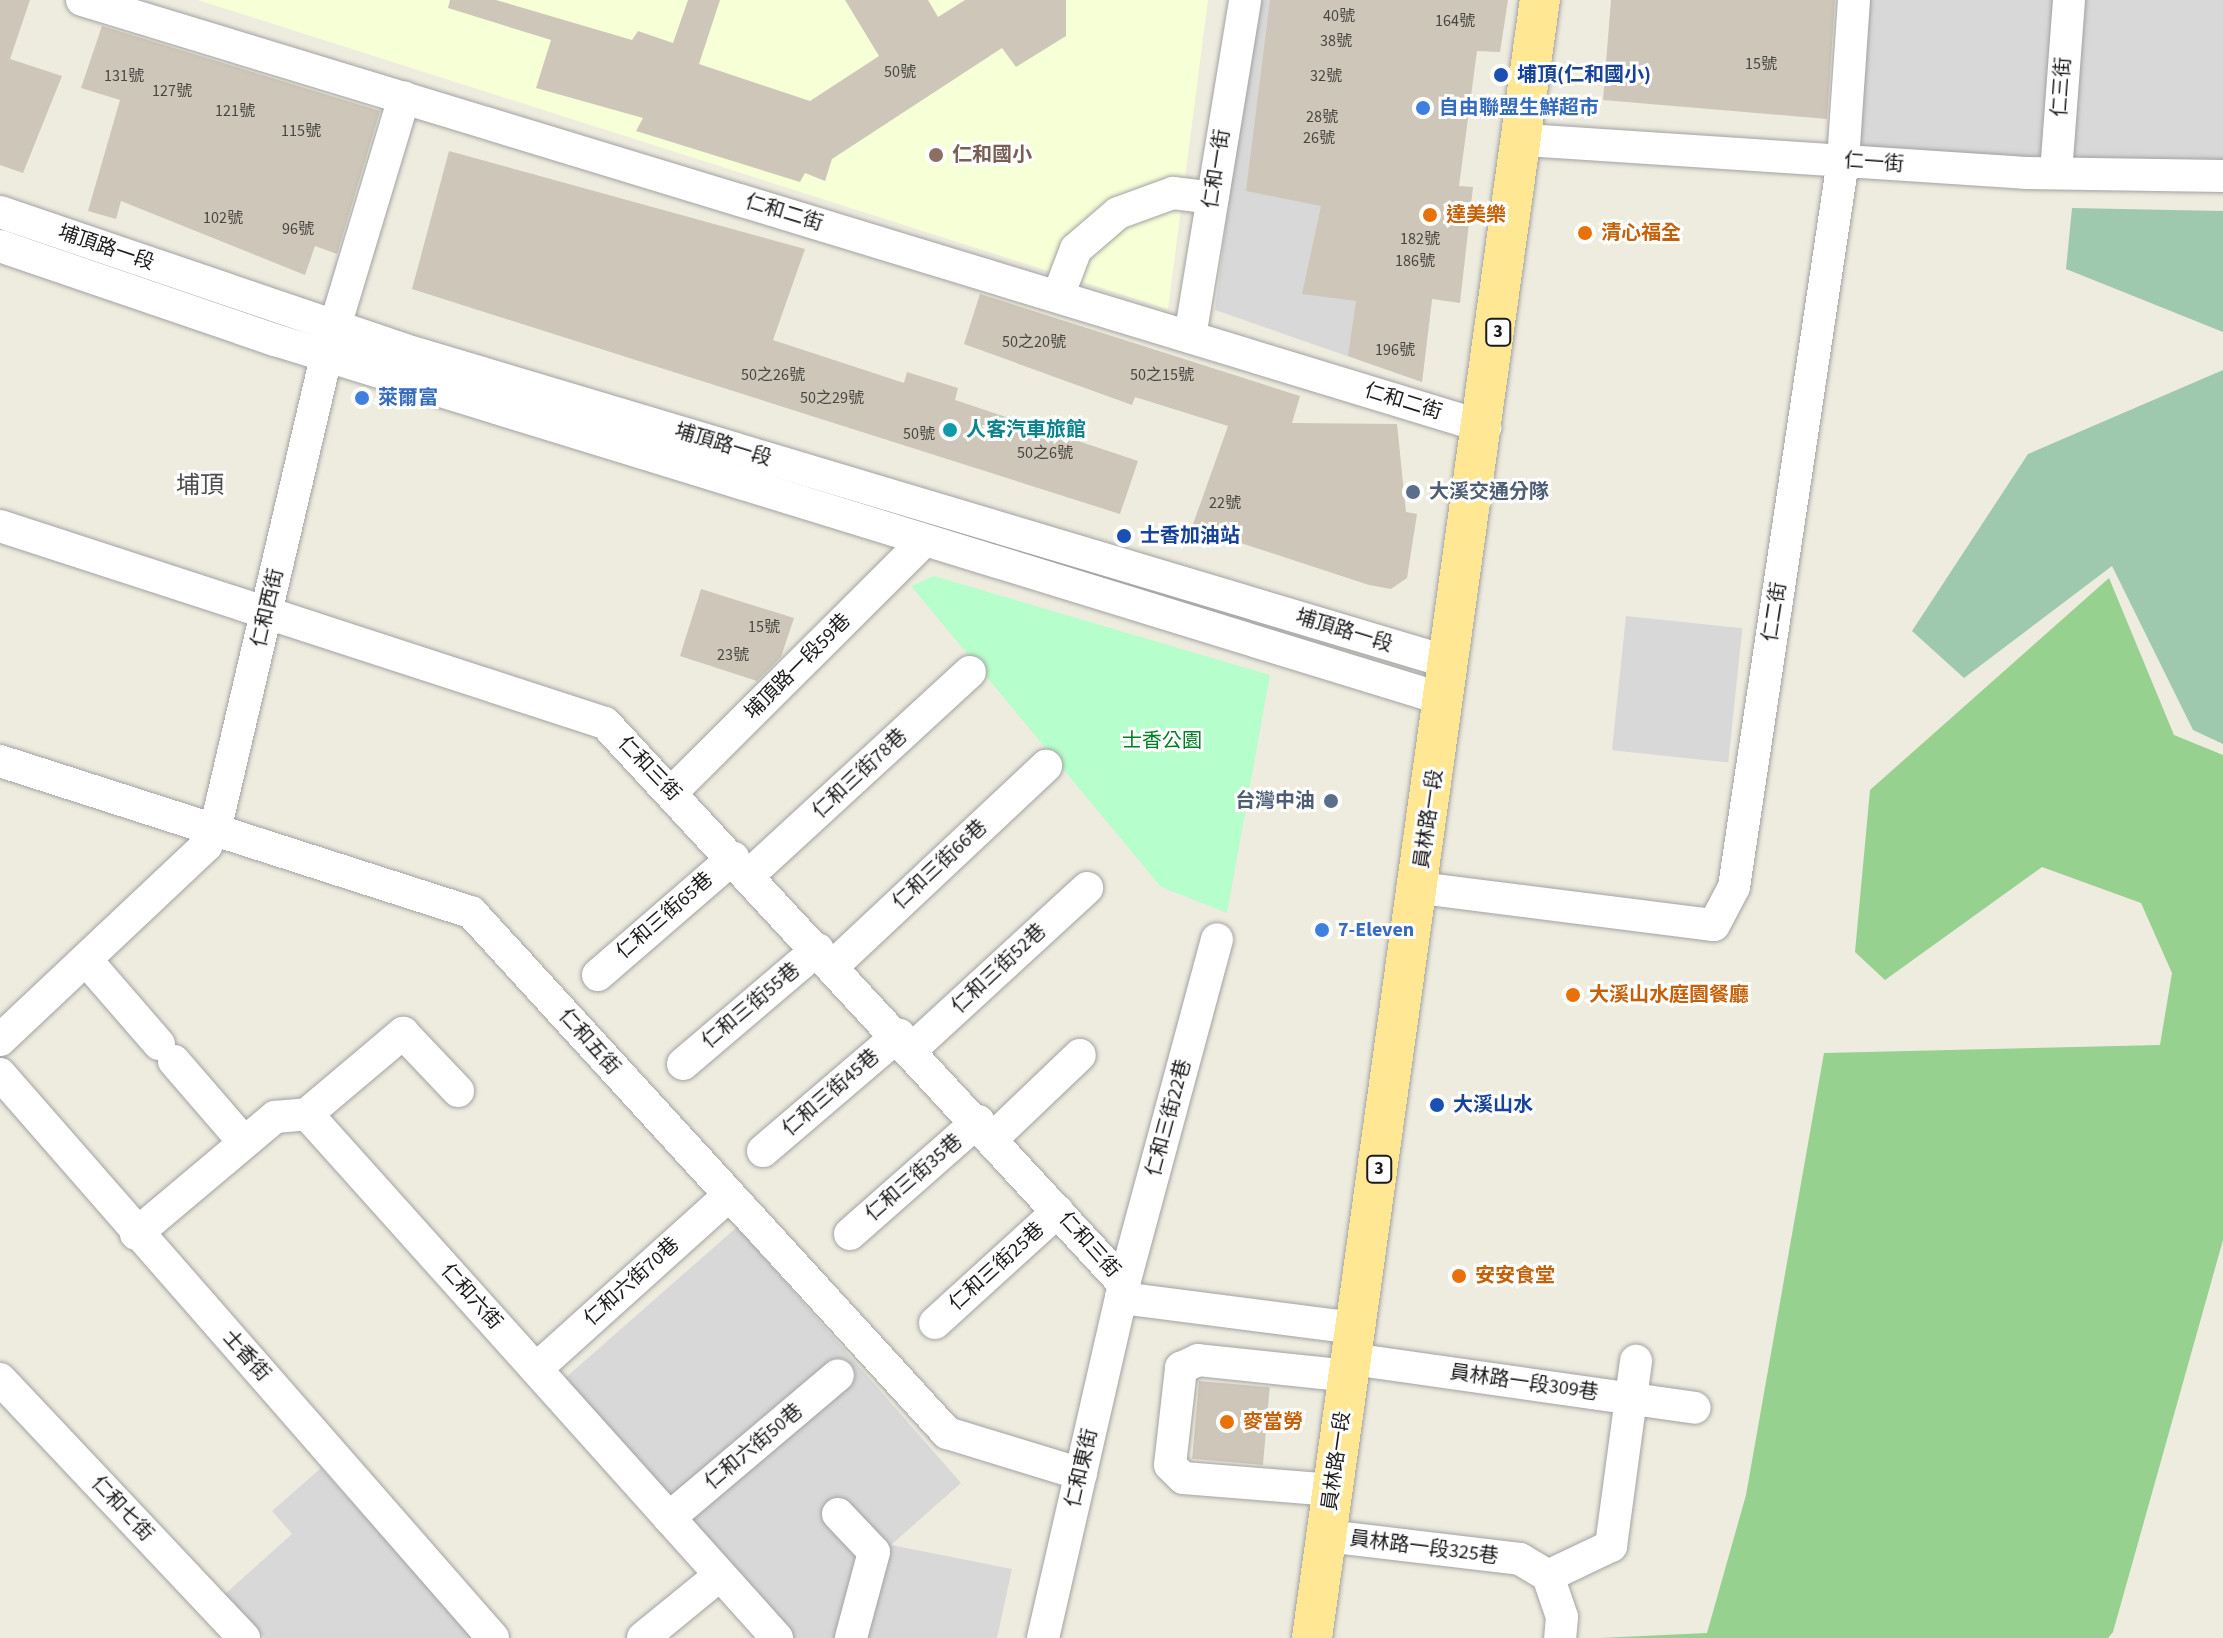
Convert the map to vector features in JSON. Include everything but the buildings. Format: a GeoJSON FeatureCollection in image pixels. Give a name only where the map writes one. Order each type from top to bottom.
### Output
{"type":"FeatureCollection","features":[{"type":"Feature","properties":{"kind":"main road","name":"員林路一段"},"geometry":{"type":"LineString","coordinates":[[1312,1638],[1526,140],[1540,0]]}},
{"type":"Feature","properties":{"kind":"street","name":"仁和二街"},"geometry":{"type":"LineString","coordinates":[[82,0],[1485,427]]}},
{"type":"Feature","properties":{"kind":"street","name":"仁和一街"},"geometry":{"type":"LineString","coordinates":[[1190,337],[1245,0]]}},
{"type":"Feature","properties":{"kind":"street","name":"仁二街"},"geometry":{"type":"LineString","coordinates":[[1420,888],[1714,925],[1734,887],[1843,161],[1854,0]]}},
{"type":"Feature","properties":{"kind":"street","name":"仁三街"},"geometry":{"type":"LineString","coordinates":[[2056,173],[2069,0]]}},
{"type":"Feature","properties":{"kind":"street","name":"仁和西街"},"geometry":{"type":"LineString","coordinates":[[0,1040],[206,846],[216,826],[330,342],[404,97]]}},
{"type":"Feature","properties":{"kind":"street","name":"仁一街"},"geometry":{"type":"LineString","coordinates":[[1526,140],[2056,173],[2223,176]]}},
{"type":"Feature","properties":{"kind":"street"},"geometry":{"type":"LineString","coordinates":[[1058,296],[1076,249],[1118,213],[1173,193],[1212,198]]}},
{"type":"Feature","properties":{"kind":"street","name":"埔頂路一段"},"geometry":{"type":"LineString","coordinates":[[0,212],[330,342],[924,541],[1448,681]]}},
{"type":"Feature","properties":{"kind":"street","name":"埔頂路一段"},"geometry":{"type":"LineString","coordinates":[[0,246],[330,342],[1448,681]]}},
{"type":"Feature","properties":{"kind":"street","name":"仁和三街"},"geometry":{"type":"LineString","coordinates":[[0,526],[268,610],[605,723],[906,1042],[1058,1211],[1123,1291],[1352,1354]]}},
{"type":"Feature","properties":{"kind":"street","name":"埔頂路一段59巷"},"geometry":{"type":"LineString","coordinates":[[672,792],[924,541]]}},
{"type":"Feature","properties":{"kind":"street","name":"仁和三街78巷"},"geometry":{"type":"LineString","coordinates":[[741,866],[970,672]]}},
{"type":"Feature","properties":{"kind":"street","name":"仁和五街"},"geometry":{"type":"LineString","coordinates":[[0,761],[216,826],[471,912],[947,1433],[1081,1474]]}},
{"type":"Feature","properties":{"kind":"street","name":"仁和三街66巷"},"geometry":{"type":"LineString","coordinates":[[826,957],[1046,766]]}},
{"type":"Feature","properties":{"kind":"street","name":"仁和三街65巷"},"geometry":{"type":"LineString","coordinates":[[598,975],[741,866]]}},
{"type":"Feature","properties":{"kind":"street","name":"仁和三街52巷"},"geometry":{"type":"LineString","coordinates":[[906,1042],[1087,888]]}},
{"type":"Feature","properties":{"kind":"street","name":"仁和三街22巷"},"geometry":{"type":"LineString","coordinates":[[1123,1291],[1217,939]]}},
{"type":"Feature","properties":{"kind":"street","name":"仁和三街55巷"},"geometry":{"type":"LineString","coordinates":[[683,1064],[826,957]]}},
{"type":"Feature","properties":{"kind":"street"},"geometry":{"type":"LineString","coordinates":[[87,961],[244,1142]]}},
{"type":"Feature","properties":{"kind":"street"},"geometry":{"type":"LineString","coordinates":[[136,1234],[275,1117],[307,1114],[403,1033],[458,1091]]}},
{"type":"Feature","properties":{"kind":"street","name":"仁和三街45巷"},"geometry":{"type":"LineString","coordinates":[[763,1151],[906,1042]]}},
{"type":"Feature","properties":{"kind":"street","name":"仁和三街35巷"},"geometry":{"type":"LineString","coordinates":[[850,1234],[1080,1055]]}},
{"type":"Feature","properties":{"kind":"street","name":"士香街"},"geometry":{"type":"LineString","coordinates":[[0,1074],[136,1234],[493,1638]]}},
{"type":"Feature","properties":{"kind":"street","name":"仁和六街"},"geometry":{"type":"LineString","coordinates":[[307,1114],[777,1638]]}},
{"type":"Feature","properties":{"kind":"street","name":"仁和六街70巷"},"geometry":{"type":"LineString","coordinates":[[536,1369],[728,1196]]}},
{"type":"Feature","properties":{"kind":"street","name":"仁和三街25巷"},"geometry":{"type":"LineString","coordinates":[[935,1323],[1058,1211]]}},
{"type":"Feature","properties":{"kind":"street","name":"仁和東街"},"geometry":{"type":"LineString","coordinates":[[1043,1638],[1123,1291]]}},
{"type":"Feature","properties":{"kind":"street"},"geometry":{"type":"LineString","coordinates":[[1333,1490],[1183,1478],[1170,1465],[1181,1368],[1198,1360],[1352,1354]]}},
{"type":"Feature","properties":{"kind":"street","name":"員林路一段309巷"},"geometry":{"type":"LineString","coordinates":[[1352,1354],[1695,1408]]}},
{"type":"Feature","properties":{"kind":"street"},"geometry":{"type":"LineString","coordinates":[[1560,1638],[1562,1617],[1548,1576],[1611,1546],[1636,1361]]}},
{"type":"Feature","properties":{"kind":"street","name":"仁和六街50巷"},"geometry":{"type":"LineString","coordinates":[[669,1518],[838,1375]]}},
{"type":"Feature","properties":{"kind":"street","name":"仁和七街"},"geometry":{"type":"LineString","coordinates":[[0,1379],[244,1638]]}},
{"type":"Feature","properties":{"kind":"street"},"geometry":{"type":"LineString","coordinates":[[838,1514],[874,1552],[851,1638]]}},
{"type":"Feature","properties":{"kind":"street","name":"員林路一段325巷"},"geometry":{"type":"LineString","coordinates":[[1327,1536],[1520,1559],[1548,1576]]}},
{"type":"Feature","properties":{"kind":"street"},"geometry":{"type":"LineString","coordinates":[[643,1638],[720,1575]]}},
{"type":"Feature","properties":{"kind":"shaded area","name":"仁和國小"},"geometry":{"type":"Polygon","coordinates":[[[198,0],[1208,0],[1168,309],[198,0]]]}},
{"type":"Feature","properties":{"kind":"shaded area"},"geometry":{"type":"Polygon","coordinates":[[[1254,0],[1469,0],[1422,382],[1215,310],[1254,0]]]}},
{"type":"Feature","properties":{"kind":"shaded area"},"geometry":{"type":"Polygon","coordinates":[[[1851,0],[2223,0],[2223,161],[1851,161],[1851,0]]]}},
{"type":"Feature","properties":{"kind":"shaded area"},"geometry":{"type":"Polygon","coordinates":[[[2072,208],[2223,211],[2223,332],[2066,269],[2072,208]]]}},
{"type":"Feature","properties":{"kind":"shaded area"},"geometry":{"type":"Polygon","coordinates":[[[2223,370],[2223,744],[2193,730],[2112,566],[1964,678],[1912,631],[2028,454],[2223,370]]]}},
{"type":"Feature","properties":{"kind":"shaded area"},"geometry":{"type":"Polygon","coordinates":[[[1626,616],[1742,628],[1728,762],[1612,750],[1626,616]]]}},
{"type":"Feature","properties":{"kind":"shaded area"},"geometry":{"type":"Polygon","coordinates":[[[737,1227],[961,1483],[891,1545],[1012,1569],[997,1638],[793,1638],[564,1379],[737,1227]]]}},
{"type":"Feature","properties":{"kind":"shaded area"},"geometry":{"type":"Polygon","coordinates":[[[321,1468],[473,1638],[265,1638],[225,1594],[292,1534],[272,1511],[321,1468]]]}},
{"type":"Feature","properties":{"kind":"green space","name":"士香公園"},"geometry":{"type":"Polygon","coordinates":[[[934,576],[1270,675],[1227,913],[1161,887],[911,586],[934,576]]]}},
{"type":"Feature","properties":{"kind":"green space"},"geometry":{"type":"Polygon","coordinates":[[[2109,578],[2174,735],[2223,755],[2223,1240],[2113,1632],[2108,1638],[1600,1638],[1707,1633],[1746,1495],[1824,1053],[2160,1045],[2172,973],[2141,903],[2042,867],[1885,980],[1855,952],[1870,790],[2109,578]]]}},
{"type":"Feature","properties":{"kind":"place","name":"埔頂(仁和國小)"},"geometry":{"type":"Point","coordinates":[1501,75]}},
{"type":"Feature","properties":{"kind":"place","name":"自由聯盟生鮮超市"},"geometry":{"type":"Point","coordinates":[1423,108]}},
{"type":"Feature","properties":{"kind":"place","name":"仁和國小"},"geometry":{"type":"Point","coordinates":[936,155]}},
{"type":"Feature","properties":{"kind":"place","name":"達美樂"},"geometry":{"type":"Point","coordinates":[1430,215]}},
{"type":"Feature","properties":{"kind":"place","name":"清心福全"},"geometry":{"type":"Point","coordinates":[1585,233]}},
{"type":"Feature","properties":{"kind":"place","name":"萊爾富"},"geometry":{"type":"Point","coordinates":[362,398]}},
{"type":"Feature","properties":{"kind":"place","name":"人客汽車旅館"},"geometry":{"type":"Point","coordinates":[950,430]}},
{"type":"Feature","properties":{"kind":"place","name":"大溪交通分隊"},"geometry":{"type":"Point","coordinates":[1413,492]}},
{"type":"Feature","properties":{"kind":"place","name":"士香加油站"},"geometry":{"type":"Point","coordinates":[1124,536]}},
{"type":"Feature","properties":{"kind":"place","name":"台灣中油"},"geometry":{"type":"Point","coordinates":[1331,801]}},
{"type":"Feature","properties":{"kind":"place","name":"7-Eleven"},"geometry":{"type":"Point","coordinates":[1322,930]}},
{"type":"Feature","properties":{"kind":"place","name":"大溪山水庭園餐廳"},"geometry":{"type":"Point","coordinates":[1573,995]}},
{"type":"Feature","properties":{"kind":"place","name":"大溪山水"},"geometry":{"type":"Point","coordinates":[1437,1105]}},
{"type":"Feature","properties":{"kind":"place","name":"安安食堂"},"geometry":{"type":"Point","coordinates":[1459,1276]}},
{"type":"Feature","properties":{"kind":"place","name":"麥當勞"},"geometry":{"type":"Point","coordinates":[1227,1422]}},
{"type":"Feature","properties":{"kind":"district","name":"埔頂"},"geometry":{"type":"Point","coordinates":[200,486]}}]}
